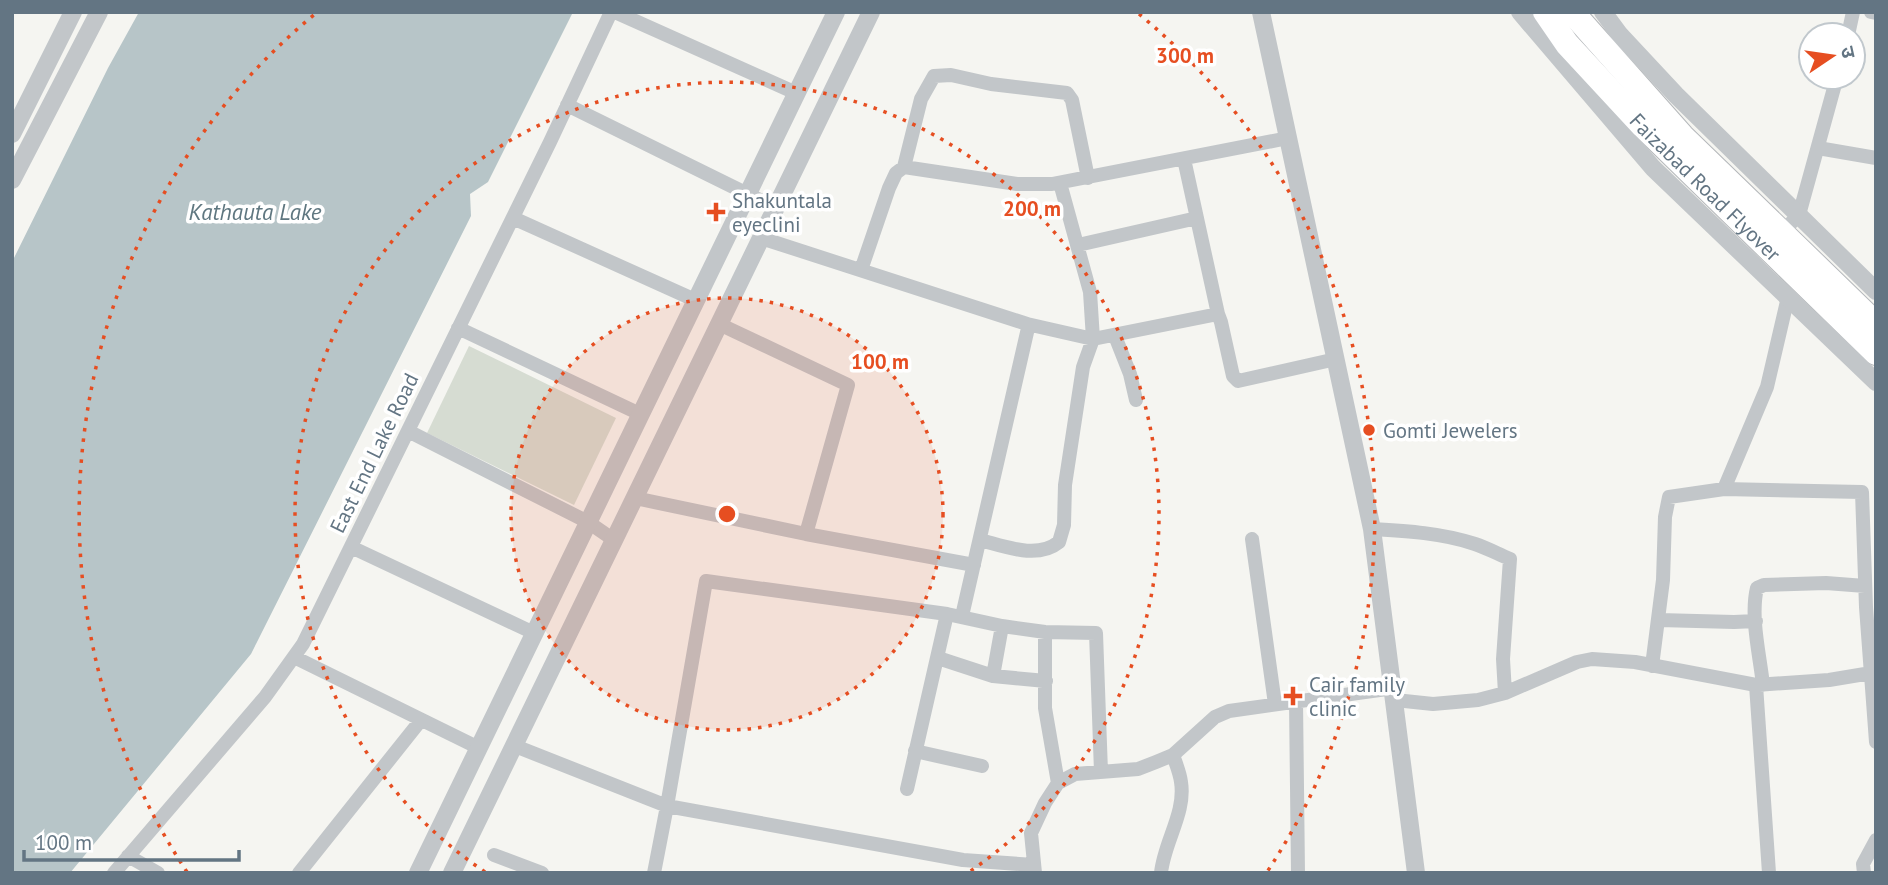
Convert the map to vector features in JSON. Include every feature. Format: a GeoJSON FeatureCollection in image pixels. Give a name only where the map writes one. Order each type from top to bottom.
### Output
{"type":"FeatureCollection","features":[{"type":"Feature","properties":{"kind":"highway","name":"Faizabad Road Flyover"},"geometry":{"type":"LineString","coordinates":[[1545,12],[1567,44],[1643,126],[1874,341]]}},
{"type":"Feature","properties":{"kind":"highway"},"geometry":{"type":"LineString","coordinates":[[1572,12],[1682,136],[1791,224],[1874,341]]}},
{"type":"Feature","properties":{"kind":"street"},"geometry":{"type":"LineString","coordinates":[[12,134],[73,12]]}},
{"type":"Feature","properties":{"kind":"street"},"geometry":{"type":"LineString","coordinates":[[12,180],[99,12]]}},
{"type":"Feature","properties":{"kind":"street"},"geometry":{"type":"LineString","coordinates":[[613,12],[796,93]]}},
{"type":"Feature","properties":{"kind":"street","name":"East End Lake Road"},"geometry":{"type":"LineString","coordinates":[[114,873],[265,697],[303,644],[613,12]]}},
{"type":"Feature","properties":{"kind":"street"},"geometry":{"type":"LineString","coordinates":[[418,873],[836,12]]}},
{"type":"Feature","properties":{"kind":"street"},"geometry":{"type":"LineString","coordinates":[[452,873],[871,12]]}},
{"type":"Feature","properties":{"kind":"street"},"geometry":{"type":"LineString","coordinates":[[1261,12],[1372,529],[1416,873]]}},
{"type":"Feature","properties":{"kind":"street"},"geometry":{"type":"LineString","coordinates":[[1520,12],[1653,168],[1876,382]]}},
{"type":"Feature","properties":{"kind":"street"},"geometry":{"type":"LineString","coordinates":[[1603,12],[1620,35],[1791,224],[1876,291]]}},
{"type":"Feature","properties":{"kind":"street"},"geometry":{"type":"LineString","coordinates":[[861,270],[889,188],[896,173],[904,167],[921,99],[934,76],[951,75],[991,84],[1067,93],[1072,100],[1088,178]]}},
{"type":"Feature","properties":{"kind":"street"},"geometry":{"type":"LineString","coordinates":[[1791,224],[1818,148],[1833,91]]}},
{"type":"Feature","properties":{"kind":"street"},"geometry":{"type":"LineString","coordinates":[[567,105],[776,208]]}},
{"type":"Feature","properties":{"kind":"street"},"geometry":{"type":"LineString","coordinates":[[904,167],[1017,184],[1060,183],[1288,138]]}},
{"type":"Feature","properties":{"kind":"street"},"geometry":{"type":"LineString","coordinates":[[1818,148],[1876,158]]}},
{"type":"Feature","properties":{"kind":"street"},"geometry":{"type":"LineString","coordinates":[[1184,159],[1233,376],[1238,381],[1336,359]]}},
{"type":"Feature","properties":{"kind":"street"},"geometry":{"type":"LineString","coordinates":[[980,540],[1025,550],[1044,550],[1059,542],[1064,525],[1065,485],[1083,367],[1093,339],[1090,292],[1060,183]]}},
{"type":"Feature","properties":{"kind":"street"},"geometry":{"type":"LineString","coordinates":[[513,218],[695,300]]}},
{"type":"Feature","properties":{"kind":"street"},"geometry":{"type":"LineString","coordinates":[[1078,245],[1196,218]]}},
{"type":"Feature","properties":{"kind":"street"},"geometry":{"type":"LineString","coordinates":[[761,238],[1027,324],[1093,339],[1218,314]]}},
{"type":"Feature","properties":{"kind":"street"},"geometry":{"type":"LineString","coordinates":[[1724,489],[1767,387],[1788,297]]}},
{"type":"Feature","properties":{"kind":"street"},"geometry":{"type":"LineString","coordinates":[[719,324],[848,385],[806,534]]}},
{"type":"Feature","properties":{"kind":"street"},"geometry":{"type":"LineString","coordinates":[[907,789],[938,658],[974,565],[1027,324]]}},
{"type":"Feature","properties":{"kind":"street"},"geometry":{"type":"LineString","coordinates":[[458,328],[640,414]]}},
{"type":"Feature","properties":{"kind":"street"},"geometry":{"type":"LineString","coordinates":[[1115,336],[1130,374],[1136,400]]}},
{"type":"Feature","properties":{"kind":"street"},"geometry":{"type":"LineString","coordinates":[[408,430],[588,522],[614,540]]}},
{"type":"Feature","properties":{"kind":"street"},"geometry":{"type":"LineString","coordinates":[[1653,666],[1669,497],[1673,494],[1724,489],[1862,492],[1865,586],[1871,608],[1876,742]]}},
{"type":"Feature","properties":{"kind":"street"},"geometry":{"type":"LineString","coordinates":[[635,498],[806,534],[974,565]]}},
{"type":"Feature","properties":{"kind":"street"},"geometry":{"type":"LineString","coordinates":[[1372,529],[1414,531],[1452,538],[1476,544],[1510,559],[1503,659],[1505,693]]}},
{"type":"Feature","properties":{"kind":"street"},"geometry":{"type":"LineString","coordinates":[[1252,538],[1275,704]]}},
{"type":"Feature","properties":{"kind":"street"},"geometry":{"type":"LineString","coordinates":[[351,547],[534,633]]}},
{"type":"Feature","properties":{"kind":"street"},"geometry":{"type":"LineString","coordinates":[[654,873],[706,581],[955,615],[1045,632],[1096,633],[1101,772]]}},
{"type":"Feature","properties":{"kind":"street"},"geometry":{"type":"LineString","coordinates":[[1769,873],[1757,650],[1755,597],[1758,588],[1764,585],[1826,583],[1865,586]]}},
{"type":"Feature","properties":{"kind":"street"},"geometry":{"type":"LineString","coordinates":[[1659,620],[1756,621]]}},
{"type":"Feature","properties":{"kind":"street"},"geometry":{"type":"LineString","coordinates":[[993,676],[1002,626]]}},
{"type":"Feature","properties":{"kind":"street"},"geometry":{"type":"LineString","coordinates":[[1045,632],[1045,708],[1058,783]]}},
{"type":"Feature","properties":{"kind":"street"},"geometry":{"type":"LineString","coordinates":[[294,657],[479,748]]}},
{"type":"Feature","properties":{"kind":"street"},"geometry":{"type":"LineString","coordinates":[[938,658],[993,676],[1046,681]]}},
{"type":"Feature","properties":{"kind":"street"},"geometry":{"type":"LineString","coordinates":[[515,746],[667,806],[963,860],[1035,869],[1031,833],[1058,783],[1075,774],[1139,768],[1173,755],[1215,717],[1229,711],[1296,701],[1395,694],[1433,704],[1459,703],[1505,693],[1566,666],[1592,659],[1635,662],[1760,685],[1829,680],[1873,683]]}},
{"type":"Feature","properties":{"kind":"street"},"geometry":{"type":"LineString","coordinates":[[1296,701],[1298,873]]}},
{"type":"Feature","properties":{"kind":"street"},"geometry":{"type":"LineString","coordinates":[[299,873],[421,720]]}},
{"type":"Feature","properties":{"kind":"street"},"geometry":{"type":"LineString","coordinates":[[915,751],[982,766]]}},
{"type":"Feature","properties":{"kind":"street"},"geometry":{"type":"LineString","coordinates":[[1161,873],[1179,812],[1181,783],[1173,755]]}},
{"type":"Feature","properties":{"kind":"street"},"geometry":{"type":"LineString","coordinates":[[1868,867],[1876,840]]}},
{"type":"Feature","properties":{"kind":"street"},"geometry":{"type":"LineString","coordinates":[[494,855],[542,873]]}},
{"type":"Feature","properties":{"kind":"street"},"geometry":{"type":"LineString","coordinates":[[128,856],[158,873]]}},
{"type":"Feature","properties":{"kind":"shaded area"},"geometry":{"type":"Polygon","coordinates":[[[469,346],[616,418],[574,505],[427,433],[469,346]]]}},
{"type":"Feature","properties":{"kind":"water","name":"Kathauta Lake"},"geometry":{"type":"Polygon","coordinates":[[[139,12],[573,12],[488,182],[470,194],[471,216],[251,654],[70,873],[12,873],[12,262],[108,68],[139,12]]]}},
{"type":"Feature","properties":{"kind":"place","name":"Shakuntala eyeclini"},"geometry":{"type":"Point","coordinates":[716,212]}},
{"type":"Feature","properties":{"kind":"place","name":"Gomti Jewelers"},"geometry":{"type":"Point","coordinates":[1369,430]}},
{"type":"Feature","properties":{"kind":"place","name":"Cair family clinic"},"geometry":{"type":"Point","coordinates":[1293,696]}}]}
